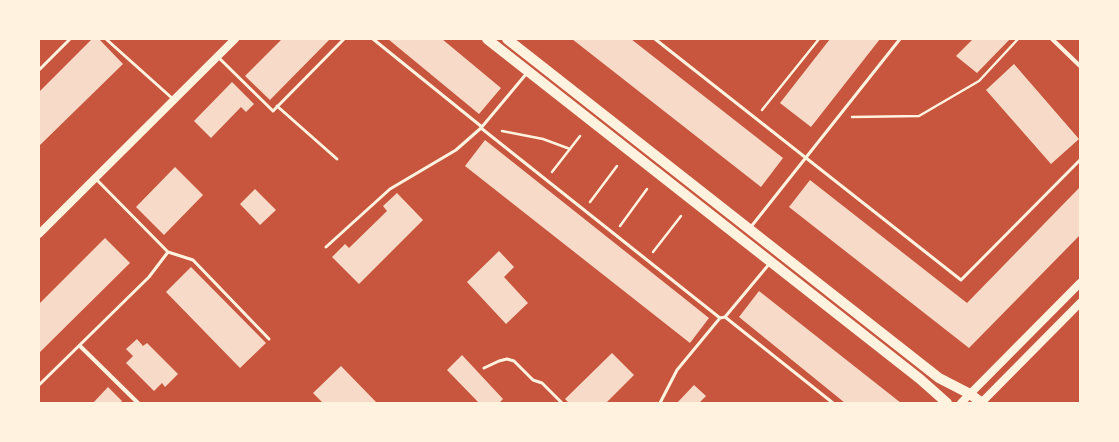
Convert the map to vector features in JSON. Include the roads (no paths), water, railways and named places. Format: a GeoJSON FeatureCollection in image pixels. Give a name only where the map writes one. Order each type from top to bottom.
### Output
{"type":"FeatureCollection","features":[{"type":"Feature","properties":{"kind":"main road"},"geometry":{"type":"LineString","coordinates":[[39,234],[235,39]]}},
{"type":"Feature","properties":{"kind":"main road"},"geometry":{"type":"LineString","coordinates":[[488,39],[920,379],[947,403]]}},
{"type":"Feature","properties":{"kind":"main road"},"geometry":{"type":"LineString","coordinates":[[507,39],[939,378],[970,394],[981,403],[1080,303]]}},
{"type":"Feature","properties":{"kind":"main road"},"geometry":{"type":"LineString","coordinates":[[961,403],[1080,283]]}},
{"type":"Feature","properties":{"kind":"street"},"geometry":{"type":"LineString","coordinates":[[1052,39],[1080,66]]}},
{"type":"Feature","properties":{"kind":"street"},"geometry":{"type":"LineString","coordinates":[[80,346],[138,403]]}},
{"type":"Feature","properties":{"kind":"lane"},"geometry":{"type":"LineString","coordinates":[[39,70],[70,39]]}},
{"type":"Feature","properties":{"kind":"lane"},"geometry":{"type":"LineString","coordinates":[[106,39],[175,100]]}},
{"type":"Feature","properties":{"kind":"lane"},"geometry":{"type":"LineString","coordinates":[[217,57],[272,111],[344,39]]}},
{"type":"Feature","properties":{"kind":"lane"},"geometry":{"type":"LineString","coordinates":[[373,39],[481,128],[720,318]]}},
{"type":"Feature","properties":{"kind":"lane"},"geometry":{"type":"LineString","coordinates":[[655,39],[806,160],[961,280],[1080,160]]}},
{"type":"Feature","properties":{"kind":"lane"},"geometry":{"type":"LineString","coordinates":[[749,230],[840,117],[900,39]]}},
{"type":"Feature","properties":{"kind":"lane"},"geometry":{"type":"LineString","coordinates":[[326,247],[390,189],[456,150],[481,128],[528,71]]}},
{"type":"Feature","properties":{"kind":"lane"},"geometry":{"type":"LineString","coordinates":[[278,106],[337,158]]}},
{"type":"Feature","properties":{"kind":"lane"},"geometry":{"type":"LineString","coordinates":[[95,178],[168,252],[193,260],[269,339]]}},
{"type":"Feature","properties":{"kind":"lane"},"geometry":{"type":"LineString","coordinates":[[39,385],[149,277],[168,252]]}},
{"type":"Feature","properties":{"kind":"lane"},"geometry":{"type":"LineString","coordinates":[[660,403],[677,370],[720,318],[725,317],[772,262]]}},
{"type":"Feature","properties":{"kind":"lane"},"geometry":{"type":"LineString","coordinates":[[725,317],[833,403]]}},
{"type":"Feature","properties":{"kind":"lane"},"geometry":{"type":"LineString","coordinates":[[484,368],[507,359],[514,361],[533,380],[542,383],[562,403]]}}]}
